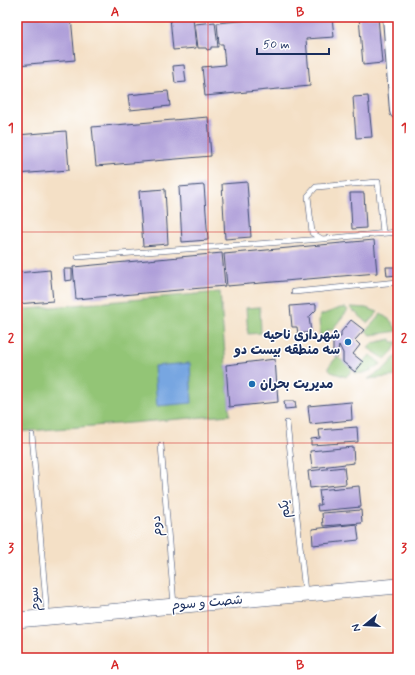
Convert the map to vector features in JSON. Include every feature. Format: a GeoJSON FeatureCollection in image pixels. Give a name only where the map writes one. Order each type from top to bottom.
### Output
{"type":"FeatureCollection","features":[{"type":"Feature","properties":{"kind":"main road"},"geometry":{"type":"LineString","coordinates":[[391,17],[398,111]]}},
{"type":"Feature","properties":{"kind":"street","name":"شصت و سوم"},"geometry":{"type":"LineString","coordinates":[[17,620],[305,593],[398,586]]}},
{"type":"Feature","properties":{"kind":"lane"},"geometry":{"type":"LineString","coordinates":[[322,239],[312,233],[308,196],[316,187],[378,182],[383,233]]}},
{"type":"Feature","properties":{"kind":"lane"},"geometry":{"type":"LineString","coordinates":[[78,257],[398,232]]}},
{"type":"Feature","properties":{"kind":"lane"},"geometry":{"type":"LineString","coordinates":[[294,292],[398,282]]}},
{"type":"Feature","properties":{"kind":"lane","name":"یکم"},"geometry":{"type":"LineString","coordinates":[[287,423],[305,593]]}},
{"type":"Feature","properties":{"kind":"lane","name":"سوم"},"geometry":{"type":"LineString","coordinates":[[32,435],[48,617]]}},
{"type":"Feature","properties":{"kind":"lane","name":"دوم"},"geometry":{"type":"LineString","coordinates":[[162,445],[174,606]]}},
{"type":"Feature","properties":{"kind":"green space"},"geometry":{"type":"Polygon","coordinates":[[[220,292],[230,415],[17,432],[17,310],[220,292]]]}},
{"type":"Feature","properties":{"kind":"green space"},"geometry":{"type":"Polygon","coordinates":[[[260,307],[261,333],[248,334],[246,308],[260,307]]]}},
{"type":"Feature","properties":{"kind":"green space"},"geometry":{"type":"Polygon","coordinates":[[[340,308],[346,308],[348,310],[335,326],[334,330],[327,330],[327,335],[320,335],[319,319],[321,315],[340,308]]]}},
{"type":"Feature","properties":{"kind":"green space"},"geometry":{"type":"Polygon","coordinates":[[[350,308],[366,308],[378,312],[368,323],[350,308]]]}},
{"type":"Feature","properties":{"kind":"green space"},"geometry":{"type":"Polygon","coordinates":[[[381,314],[390,320],[398,331],[371,335],[366,331],[381,314]]]}},
{"type":"Feature","properties":{"kind":"green space"},"geometry":{"type":"Polygon","coordinates":[[[391,339],[392,342],[398,342],[392,352],[385,359],[368,348],[373,343],[391,339]]]}},
{"type":"Feature","properties":{"kind":"green space"},"geometry":{"type":"Polygon","coordinates":[[[398,354],[398,376],[368,379],[384,369],[398,354]]]}},
{"type":"Feature","properties":{"kind":"green space"},"geometry":{"type":"Polygon","coordinates":[[[370,355],[381,364],[365,373],[354,373],[370,355]]]}},
{"type":"Feature","properties":{"kind":"green space"},"geometry":{"type":"Polygon","coordinates":[[[337,357],[353,369],[346,377],[329,370],[329,366],[337,357]]]}},
{"type":"Feature","properties":{"kind":"water"},"geometry":{"type":"Polygon","coordinates":[[[190,363],[192,403],[157,406],[154,366],[190,363]]]}},
{"type":"Feature","properties":{"kind":"building"},"geometry":{"type":"Polygon","coordinates":[[[17,17],[71,17],[75,60],[17,65],[17,17]]]}},
{"type":"Feature","properties":{"kind":"building"},"geometry":{"type":"Polygon","coordinates":[[[170,17],[193,17],[196,48],[173,50],[170,17]]]}},
{"type":"Feature","properties":{"kind":"building"},"geometry":{"type":"Polygon","coordinates":[[[284,17],[332,17],[334,37],[306,39],[310,86],[205,96],[202,67],[225,65],[223,44],[219,44],[217,23],[284,17]]]}},
{"type":"Feature","properties":{"kind":"building"},"geometry":{"type":"Polygon","coordinates":[[[359,17],[378,17],[382,63],[363,65],[359,17]]]}},
{"type":"Feature","properties":{"kind":"building"},"geometry":{"type":"Polygon","coordinates":[[[215,22],[218,47],[211,47],[211,49],[207,50],[206,48],[198,48],[195,24],[215,22]]]}},
{"type":"Feature","properties":{"kind":"building"},"geometry":{"type":"Polygon","coordinates":[[[184,65],[186,82],[175,83],[173,66],[184,65]]]}},
{"type":"Feature","properties":{"kind":"building"},"geometry":{"type":"Polygon","coordinates":[[[168,91],[170,106],[130,110],[128,95],[168,91]]]}},
{"type":"Feature","properties":{"kind":"building"},"geometry":{"type":"Polygon","coordinates":[[[368,96],[372,137],[356,138],[353,97],[368,96]]]}},
{"type":"Feature","properties":{"kind":"building"},"geometry":{"type":"Polygon","coordinates":[[[208,117],[211,156],[96,166],[92,127],[208,117]]]}},
{"type":"Feature","properties":{"kind":"building"},"geometry":{"type":"Polygon","coordinates":[[[66,131],[69,170],[17,174],[17,135],[66,131]]]}},
{"type":"Feature","properties":{"kind":"building"},"geometry":{"type":"Polygon","coordinates":[[[247,182],[251,237],[225,239],[222,184],[247,182]]]}},
{"type":"Feature","properties":{"kind":"building"},"geometry":{"type":"Polygon","coordinates":[[[204,185],[208,240],[182,242],[179,187],[204,185]]]}},
{"type":"Feature","properties":{"kind":"building"},"geometry":{"type":"Polygon","coordinates":[[[165,189],[168,244],[143,246],[139,191],[165,189]]]}},
{"type":"Feature","properties":{"kind":"building"},"geometry":{"type":"Polygon","coordinates":[[[350,193],[364,193],[366,228],[352,229],[350,193]]]}},
{"type":"Feature","properties":{"kind":"building"},"geometry":{"type":"Polygon","coordinates":[[[374,240],[377,273],[227,286],[224,254],[374,240]]]}},
{"type":"Feature","properties":{"kind":"building"},"geometry":{"type":"Polygon","coordinates":[[[222,253],[225,286],[76,299],[73,267],[222,253]]]}},
{"type":"Feature","properties":{"kind":"building"},"geometry":{"type":"Polygon","coordinates":[[[386,267],[397,267],[398,275],[387,276],[386,267]]]}},
{"type":"Feature","properties":{"kind":"building"},"geometry":{"type":"Polygon","coordinates":[[[64,269],[72,269],[72,280],[65,281],[64,269]]]}},
{"type":"Feature","properties":{"kind":"building"},"geometry":{"type":"Polygon","coordinates":[[[50,270],[53,301],[17,304],[17,273],[50,270]]]}},
{"type":"Feature","properties":{"kind":"building"},"geometry":{"type":"Polygon","coordinates":[[[316,304],[316,310],[309,317],[311,332],[298,334],[297,327],[292,327],[290,306],[316,304]]]}},
{"type":"Feature","properties":{"kind":"building"},"geometry":{"type":"Polygon","coordinates":[[[351,320],[364,330],[355,340],[360,345],[353,354],[363,362],[355,372],[343,362],[343,353],[339,345],[337,357],[333,355],[333,337],[341,337],[341,332],[351,320]]]}},
{"type":"Feature","properties":{"kind":"building","name":"مدیریت بحران"},"geometry":{"type":"Polygon","coordinates":[[[275,359],[278,402],[229,407],[226,365],[275,359]]]}},
{"type":"Feature","properties":{"kind":"building"},"geometry":{"type":"Polygon","coordinates":[[[284,401],[295,401],[296,408],[285,409],[284,401]]]}},
{"type":"Feature","properties":{"kind":"building"},"geometry":{"type":"Polygon","coordinates":[[[351,402],[352,420],[310,424],[308,406],[351,402]]]}},
{"type":"Feature","properties":{"kind":"building"},"geometry":{"type":"Polygon","coordinates":[[[357,427],[358,442],[311,445],[311,439],[320,438],[319,430],[357,427]]]}},
{"type":"Feature","properties":{"kind":"building"},"geometry":{"type":"Polygon","coordinates":[[[353,447],[354,463],[312,468],[310,451],[353,447]]]}},
{"type":"Feature","properties":{"kind":"building"},"geometry":{"type":"Polygon","coordinates":[[[344,467],[346,484],[310,488],[308,471],[344,467]]]}},
{"type":"Feature","properties":{"kind":"building"},"geometry":{"type":"Polygon","coordinates":[[[359,486],[361,507],[318,511],[317,505],[321,505],[319,490],[359,486]]]}},
{"type":"Feature","properties":{"kind":"building"},"geometry":{"type":"Polygon","coordinates":[[[361,510],[362,523],[323,526],[322,513],[361,510]]]}},
{"type":"Feature","properties":{"kind":"building"},"geometry":{"type":"Polygon","coordinates":[[[357,524],[359,540],[313,545],[312,529],[357,524]]]}},
{"type":"Feature","properties":{"kind":"place","name":"شهرداری ناحیه سه منطقه بیست دو"},"geometry":{"type":"Point","coordinates":[348,342]}},
{"type":"Feature","properties":{"kind":"place","name":"مدیریت بحران"},"geometry":{"type":"Point","coordinates":[252,384]}}]}
